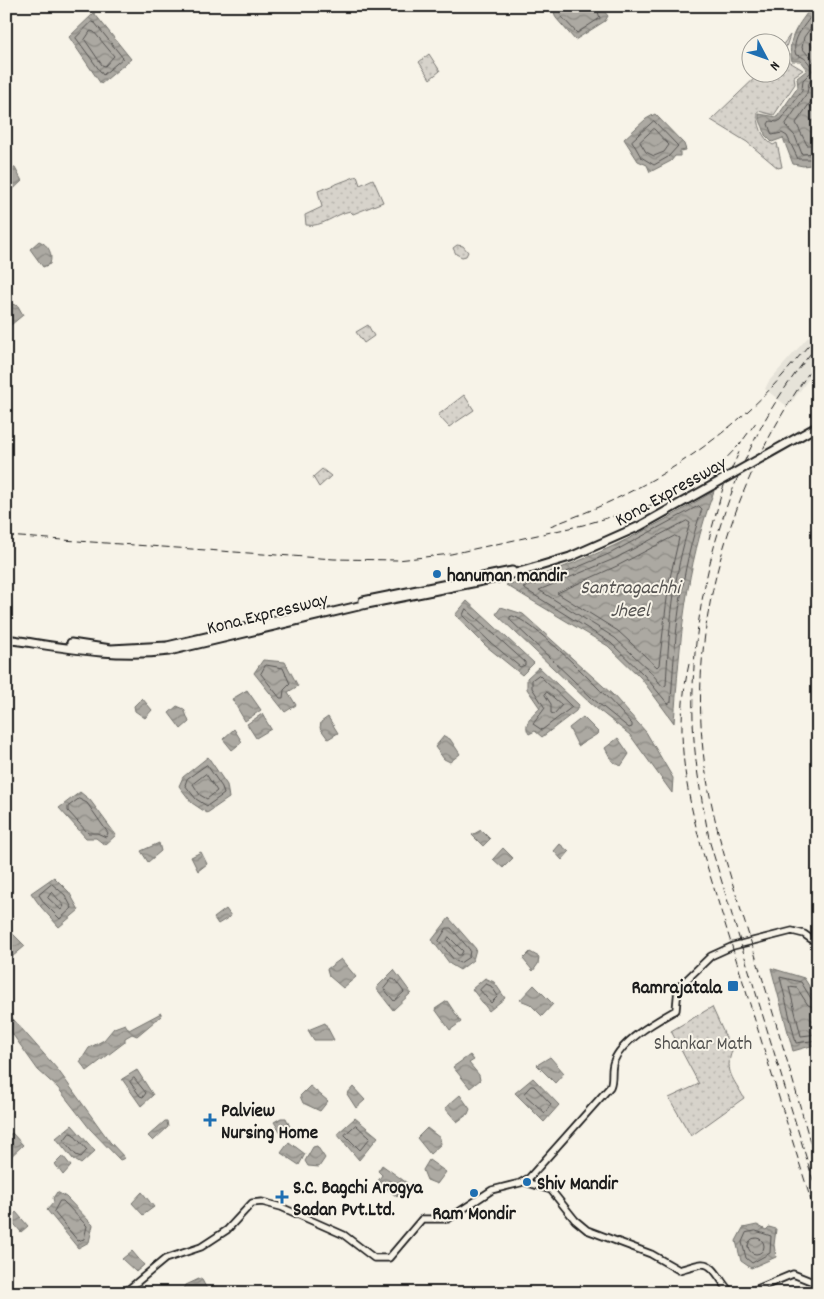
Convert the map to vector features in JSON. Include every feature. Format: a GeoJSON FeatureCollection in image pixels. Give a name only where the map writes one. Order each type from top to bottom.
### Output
{"type":"FeatureCollection","features":[{"type":"Feature","properties":{"kind":"highway","name":"Kona Expressway"},"geometry":{"type":"LineString","coordinates":[[6,639],[109,654],[144,654],[170,651],[359,606],[502,577],[570,557],[632,530],[818,426]]}},
{"type":"Feature","properties":{"kind":"highway","name":"Kona Expressway"},"geometry":{"type":"LineString","coordinates":[[6,634],[111,649],[167,646],[375,598],[503,572],[533,568]]}},
{"type":"Feature","properties":{"kind":"main road"},"geometry":{"type":"LineString","coordinates":[[525,1182],[610,1088],[613,1078],[614,1060],[620,1052],[637,1035],[677,1008],[678,988],[700,964],[720,951],[733,946],[792,931],[804,934],[818,944]]}},
{"type":"Feature","properties":{"kind":"main road"},"geometry":{"type":"LineString","coordinates":[[124,1293],[165,1259],[201,1247],[227,1230],[252,1202],[268,1203],[319,1223],[344,1235],[374,1258],[384,1260],[392,1256],[422,1219],[448,1219],[492,1190],[525,1182],[552,1190],[575,1220],[587,1230],[651,1254],[679,1270],[704,1264],[711,1267],[723,1285],[732,1293]]}},
{"type":"Feature","properties":{"kind":"main road"},"geometry":{"type":"LineString","coordinates":[[747,1293],[793,1274],[818,1284]]}},
{"type":"Feature","properties":{"kind":"shaded area"},"geometry":{"type":"Polygon","coordinates":[[[818,326],[818,366],[788,407],[765,389],[769,381],[818,326]]]}},
{"type":"Feature","properties":{"kind":"green space"},"geometry":{"type":"Polygon","coordinates":[[[429,54],[440,71],[430,79],[419,62],[429,54]]]}},
{"type":"Feature","properties":{"kind":"green space"},"geometry":{"type":"Polygon","coordinates":[[[792,63],[803,70],[794,76],[795,84],[774,115],[758,111],[758,121],[763,135],[773,145],[777,143],[782,167],[778,168],[747,142],[711,120],[751,82],[792,82],[792,63]]]}},
{"type":"Feature","properties":{"kind":"green space"},"geometry":{"type":"Polygon","coordinates":[[[357,176],[360,185],[373,179],[383,202],[353,214],[350,211],[344,213],[323,223],[306,225],[305,215],[322,207],[318,191],[357,176]]]}},
{"type":"Feature","properties":{"kind":"green space"},"geometry":{"type":"Polygon","coordinates":[[[457,245],[463,246],[468,252],[466,256],[462,257],[456,254],[453,248],[457,245]]]}},
{"type":"Feature","properties":{"kind":"green space"},"geometry":{"type":"Polygon","coordinates":[[[368,325],[374,336],[364,343],[356,332],[368,325]]]}},
{"type":"Feature","properties":{"kind":"green space"},"geometry":{"type":"Polygon","coordinates":[[[464,395],[474,410],[449,427],[438,415],[464,395]]]}},
{"type":"Feature","properties":{"kind":"green space"},"geometry":{"type":"Polygon","coordinates":[[[322,469],[331,476],[319,487],[313,477],[322,469]]]}},
{"type":"Feature","properties":{"kind":"green space","name":"Shankar Math"},"geometry":{"type":"Polygon","coordinates":[[[712,1007],[732,1051],[729,1065],[731,1075],[744,1098],[691,1136],[669,1098],[699,1084],[671,1031],[712,1007]]]}},
{"type":"Feature","properties":{"kind":"water"},"geometry":{"type":"Polygon","coordinates":[[[552,6],[600,6],[608,16],[605,21],[575,40],[556,18],[552,6]]]}},
{"type":"Feature","properties":{"kind":"water"},"geometry":{"type":"Polygon","coordinates":[[[812,6],[818,6],[818,164],[803,166],[793,164],[783,138],[772,142],[765,135],[759,114],[777,117],[798,87],[797,78],[807,70],[800,61],[792,61],[792,38],[798,25],[812,6]]]}},
{"type":"Feature","properties":{"kind":"water"},"geometry":{"type":"Polygon","coordinates":[[[94,13],[131,59],[101,84],[69,37],[94,13]]]}},
{"type":"Feature","properties":{"kind":"water"},"geometry":{"type":"Polygon","coordinates":[[[655,114],[684,144],[686,150],[680,151],[680,156],[675,156],[671,161],[650,172],[647,165],[638,161],[624,139],[646,119],[655,114]]]}},
{"type":"Feature","properties":{"kind":"water"},"geometry":{"type":"Polygon","coordinates":[[[10,167],[15,168],[22,181],[6,196],[6,171],[10,167]]]}},
{"type":"Feature","properties":{"kind":"water"},"geometry":{"type":"Polygon","coordinates":[[[39,241],[48,247],[50,253],[50,264],[43,267],[30,249],[39,241]]]}},
{"type":"Feature","properties":{"kind":"water"},"geometry":{"type":"Polygon","coordinates":[[[6,302],[18,306],[23,315],[6,329],[6,302]]]}},
{"type":"Feature","properties":{"kind":"water","name":"Santragachhi Jheel"},"geometry":{"type":"Polygon","coordinates":[[[714,491],[696,548],[685,605],[674,723],[641,678],[608,646],[506,585],[561,568],[613,546],[664,520],[714,491]]]}},
{"type":"Feature","properties":{"kind":"water"},"geometry":{"type":"Polygon","coordinates":[[[467,601],[534,663],[522,675],[486,646],[455,615],[467,601]]]}},
{"type":"Feature","properties":{"kind":"water"},"geometry":{"type":"Polygon","coordinates":[[[501,607],[523,614],[613,695],[646,732],[673,778],[672,793],[630,735],[590,703],[496,614],[501,607]]]}},
{"type":"Feature","properties":{"kind":"water"},"geometry":{"type":"Polygon","coordinates":[[[263,660],[285,662],[298,686],[288,692],[296,705],[285,712],[254,673],[263,660]]]}},
{"type":"Feature","properties":{"kind":"water"},"geometry":{"type":"Polygon","coordinates":[[[539,667],[579,705],[576,711],[542,737],[535,731],[529,734],[527,730],[529,720],[540,708],[527,689],[527,678],[539,667]]]}},
{"type":"Feature","properties":{"kind":"water"},"geometry":{"type":"Polygon","coordinates":[[[247,690],[261,710],[245,721],[232,699],[247,690]]]}},
{"type":"Feature","properties":{"kind":"water"},"geometry":{"type":"Polygon","coordinates":[[[142,698],[152,710],[145,718],[135,711],[134,706],[142,698]]]}},
{"type":"Feature","properties":{"kind":"water"},"geometry":{"type":"Polygon","coordinates":[[[177,706],[184,709],[189,722],[181,729],[169,713],[177,706]]]}},
{"type":"Feature","properties":{"kind":"water"},"geometry":{"type":"Polygon","coordinates":[[[262,714],[271,729],[256,738],[247,724],[262,714]]]}},
{"type":"Feature","properties":{"kind":"water"},"geometry":{"type":"Polygon","coordinates":[[[328,717],[338,733],[328,739],[320,728],[321,722],[328,717]]]}},
{"type":"Feature","properties":{"kind":"water"},"geometry":{"type":"Polygon","coordinates":[[[583,717],[599,733],[578,746],[569,728],[583,717]]]}},
{"type":"Feature","properties":{"kind":"water"},"geometry":{"type":"Polygon","coordinates":[[[234,729],[242,742],[232,750],[223,739],[234,729]]]}},
{"type":"Feature","properties":{"kind":"water"},"geometry":{"type":"Polygon","coordinates":[[[444,736],[450,739],[460,754],[450,762],[444,759],[435,747],[444,736]]]}},
{"type":"Feature","properties":{"kind":"water"},"geometry":{"type":"Polygon","coordinates":[[[618,738],[629,754],[621,766],[612,761],[605,748],[618,738]]]}},
{"type":"Feature","properties":{"kind":"water"},"geometry":{"type":"Polygon","coordinates":[[[208,757],[227,785],[229,798],[207,813],[192,803],[179,786],[183,777],[208,757]]]}},
{"type":"Feature","properties":{"kind":"water"},"geometry":{"type":"Polygon","coordinates":[[[80,792],[90,800],[116,835],[105,845],[96,838],[86,838],[59,808],[80,792]]]}},
{"type":"Feature","properties":{"kind":"water"},"geometry":{"type":"Polygon","coordinates":[[[481,830],[490,839],[483,846],[472,835],[481,830]]]}},
{"type":"Feature","properties":{"kind":"water"},"geometry":{"type":"Polygon","coordinates":[[[159,843],[161,851],[148,862],[141,851],[159,843]]]}},
{"type":"Feature","properties":{"kind":"water"},"geometry":{"type":"Polygon","coordinates":[[[560,844],[569,852],[562,860],[554,851],[560,844]]]}},
{"type":"Feature","properties":{"kind":"water"},"geometry":{"type":"Polygon","coordinates":[[[503,848],[513,858],[503,868],[493,859],[503,848]]]}},
{"type":"Feature","properties":{"kind":"water"},"geometry":{"type":"Polygon","coordinates":[[[201,852],[207,864],[198,871],[191,857],[201,852]]]}},
{"type":"Feature","properties":{"kind":"water"},"geometry":{"type":"Polygon","coordinates":[[[54,877],[69,892],[79,910],[59,927],[31,893],[54,877]]]}},
{"type":"Feature","properties":{"kind":"water"},"geometry":{"type":"Polygon","coordinates":[[[226,909],[231,916],[218,924],[214,918],[226,909]]]}},
{"type":"Feature","properties":{"kind":"water"},"geometry":{"type":"Polygon","coordinates":[[[449,918],[476,949],[473,960],[460,970],[450,964],[432,940],[449,918]]]}},
{"type":"Feature","properties":{"kind":"water"},"geometry":{"type":"Polygon","coordinates":[[[8,929],[25,946],[6,962],[6,930],[8,929]]]}},
{"type":"Feature","properties":{"kind":"water"},"geometry":{"type":"Polygon","coordinates":[[[530,952],[539,957],[538,964],[533,971],[523,959],[530,952]]]}},
{"type":"Feature","properties":{"kind":"water"},"geometry":{"type":"Polygon","coordinates":[[[341,959],[356,977],[343,988],[329,976],[327,969],[341,959]]]}},
{"type":"Feature","properties":{"kind":"water"},"geometry":{"type":"Polygon","coordinates":[[[771,968],[804,978],[818,1000],[818,1044],[793,1051],[771,968]]]}},
{"type":"Feature","properties":{"kind":"water"},"geometry":{"type":"Polygon","coordinates":[[[394,970],[411,993],[393,1010],[376,988],[394,970]]]}},
{"type":"Feature","properties":{"kind":"water"},"geometry":{"type":"Polygon","coordinates":[[[485,978],[494,982],[505,998],[489,1011],[472,989],[485,978]]]}},
{"type":"Feature","properties":{"kind":"water"},"geometry":{"type":"Polygon","coordinates":[[[534,985],[553,1004],[542,1016],[530,1004],[520,1000],[534,985]]]}},
{"type":"Feature","properties":{"kind":"water"},"geometry":{"type":"Polygon","coordinates":[[[447,1001],[461,1022],[450,1030],[435,1009],[447,1001]]]}},
{"type":"Feature","properties":{"kind":"water"},"geometry":{"type":"Polygon","coordinates":[[[6,1011],[58,1070],[110,1142],[125,1158],[120,1160],[90,1129],[58,1088],[38,1070],[6,1025],[6,1011]]]}},
{"type":"Feature","properties":{"kind":"water"},"geometry":{"type":"Polygon","coordinates":[[[161,1013],[161,1016],[137,1036],[132,1034],[125,1038],[125,1042],[87,1071],[80,1062],[89,1048],[104,1040],[114,1028],[125,1024],[129,1030],[161,1013]]]}},
{"type":"Feature","properties":{"kind":"water"},"geometry":{"type":"Polygon","coordinates":[[[325,1023],[334,1040],[314,1040],[308,1030],[325,1023]]]}},
{"type":"Feature","properties":{"kind":"water"},"geometry":{"type":"Polygon","coordinates":[[[470,1055],[474,1060],[469,1063],[479,1075],[480,1080],[470,1088],[453,1067],[470,1055]]]}},
{"type":"Feature","properties":{"kind":"water"},"geometry":{"type":"Polygon","coordinates":[[[550,1057],[564,1073],[555,1083],[537,1065],[550,1057]]]}},
{"type":"Feature","properties":{"kind":"water"},"geometry":{"type":"Polygon","coordinates":[[[137,1070],[153,1095],[141,1106],[122,1079],[137,1070]]]}},
{"type":"Feature","properties":{"kind":"water"},"geometry":{"type":"Polygon","coordinates":[[[533,1078],[559,1105],[544,1122],[515,1093],[533,1078]]]}},
{"type":"Feature","properties":{"kind":"water"},"geometry":{"type":"Polygon","coordinates":[[[310,1086],[328,1101],[320,1111],[303,1103],[300,1096],[310,1086]]]}},
{"type":"Feature","properties":{"kind":"water"},"geometry":{"type":"Polygon","coordinates":[[[353,1087],[365,1100],[356,1108],[347,1094],[353,1087]]]}},
{"type":"Feature","properties":{"kind":"water"},"geometry":{"type":"Polygon","coordinates":[[[460,1095],[470,1109],[468,1114],[457,1122],[445,1108],[460,1095]]]}},
{"type":"Feature","properties":{"kind":"water"},"geometry":{"type":"Polygon","coordinates":[[[281,1118],[286,1118],[291,1129],[282,1134],[274,1122],[281,1118]]]}},
{"type":"Feature","properties":{"kind":"water"},"geometry":{"type":"Polygon","coordinates":[[[355,1118],[378,1137],[359,1160],[337,1134],[355,1118]]]}},
{"type":"Feature","properties":{"kind":"water"},"geometry":{"type":"Polygon","coordinates":[[[167,1121],[168,1127],[153,1141],[148,1136],[167,1121]]]}},
{"type":"Feature","properties":{"kind":"water"},"geometry":{"type":"Polygon","coordinates":[[[72,1125],[95,1151],[81,1164],[73,1159],[56,1138],[72,1125]]]}},
{"type":"Feature","properties":{"kind":"water"},"geometry":{"type":"Polygon","coordinates":[[[427,1128],[440,1138],[441,1144],[430,1154],[417,1138],[427,1128]]]}},
{"type":"Feature","properties":{"kind":"water"},"geometry":{"type":"Polygon","coordinates":[[[12,1133],[23,1145],[6,1161],[6,1137],[12,1133]]]}},
{"type":"Feature","properties":{"kind":"water"},"geometry":{"type":"Polygon","coordinates":[[[289,1142],[305,1154],[299,1165],[281,1153],[289,1142]]]}},
{"type":"Feature","properties":{"kind":"water"},"geometry":{"type":"Polygon","coordinates":[[[317,1146],[325,1158],[319,1167],[308,1166],[305,1161],[313,1147],[317,1146]]]}},
{"type":"Feature","properties":{"kind":"water"},"geometry":{"type":"Polygon","coordinates":[[[63,1156],[71,1166],[63,1175],[55,1164],[63,1156]]]}},
{"type":"Feature","properties":{"kind":"water"},"geometry":{"type":"Polygon","coordinates":[[[429,1160],[446,1172],[437,1184],[427,1180],[423,1170],[429,1160]]]}},
{"type":"Feature","properties":{"kind":"water"},"geometry":{"type":"Polygon","coordinates":[[[382,1165],[407,1183],[397,1197],[378,1181],[382,1175],[378,1171],[382,1165]]]}},
{"type":"Feature","properties":{"kind":"water"},"geometry":{"type":"Polygon","coordinates":[[[57,1192],[66,1197],[93,1225],[89,1242],[78,1248],[47,1210],[54,1202],[53,1198],[57,1192]]]}},
{"type":"Feature","properties":{"kind":"water"},"geometry":{"type":"Polygon","coordinates":[[[142,1192],[154,1207],[143,1215],[132,1203],[142,1192]]]}},
{"type":"Feature","properties":{"kind":"water"},"geometry":{"type":"Polygon","coordinates":[[[16,1212],[28,1226],[21,1232],[10,1219],[16,1212]]]}},
{"type":"Feature","properties":{"kind":"water"},"geometry":{"type":"Polygon","coordinates":[[[757,1225],[766,1230],[769,1227],[776,1229],[774,1245],[776,1257],[751,1268],[741,1261],[736,1241],[743,1228],[757,1225]]]}},
{"type":"Feature","properties":{"kind":"water"},"geometry":{"type":"Polygon","coordinates":[[[132,1251],[144,1265],[136,1272],[122,1259],[132,1251]]]}},
{"type":"Feature","properties":{"kind":"water"},"geometry":{"type":"Polygon","coordinates":[[[201,1278],[209,1293],[184,1293],[186,1285],[201,1278]]]}},
{"type":"Feature","properties":{"kind":"railway"},"geometry":{"type":"LineString","coordinates":[[550,526],[630,492],[704,447],[749,410],[785,373],[818,334]]}},
{"type":"Feature","properties":{"kind":"railway"},"geometry":{"type":"LineString","coordinates":[[818,344],[790,380],[766,418],[748,453],[733,489],[720,526],[710,564],[696,642],[693,681],[693,720],[697,766],[710,843],[818,1196]]}},
{"type":"Feature","properties":{"kind":"railway"},"geometry":{"type":"LineString","coordinates":[[818,360],[788,405],[762,452],[740,502],[722,553],[710,606],[702,659],[701,713],[705,767],[721,841],[818,1171]]}},
{"type":"Feature","properties":{"kind":"railway"},"geometry":{"type":"LineString","coordinates":[[6,536],[334,559],[398,560],[451,554],[583,525],[665,501],[710,475],[740,444],[757,421]]}},
{"type":"Feature","properties":{"kind":"railway"},"geometry":{"type":"LineString","coordinates":[[709,539],[723,488],[740,450]]}},
{"type":"Feature","properties":{"kind":"railway"},"geometry":{"type":"LineString","coordinates":[[689,664],[682,713],[682,736],[691,805],[703,853],[818,1223]]}},
{"type":"Feature","properties":{"kind":"place","name":"hanuman mandir"},"geometry":{"type":"Point","coordinates":[437,574]}},
{"type":"Feature","properties":{"kind":"place","name":"Ramrajatala"},"geometry":{"type":"Point","coordinates":[733,986]}},
{"type":"Feature","properties":{"kind":"place","name":"Palview Nursing Home"},"geometry":{"type":"Point","coordinates":[210,1120]}},
{"type":"Feature","properties":{"kind":"place","name":"Shiv Mandir"},"geometry":{"type":"Point","coordinates":[527,1182]}},
{"type":"Feature","properties":{"kind":"place","name":"Ram Mondir"},"geometry":{"type":"Point","coordinates":[474,1193]}},
{"type":"Feature","properties":{"kind":"place","name":"S.C. Bagchi Arogya Sadan Pvt.Ltd."},"geometry":{"type":"Point","coordinates":[282,1197]}}]}
